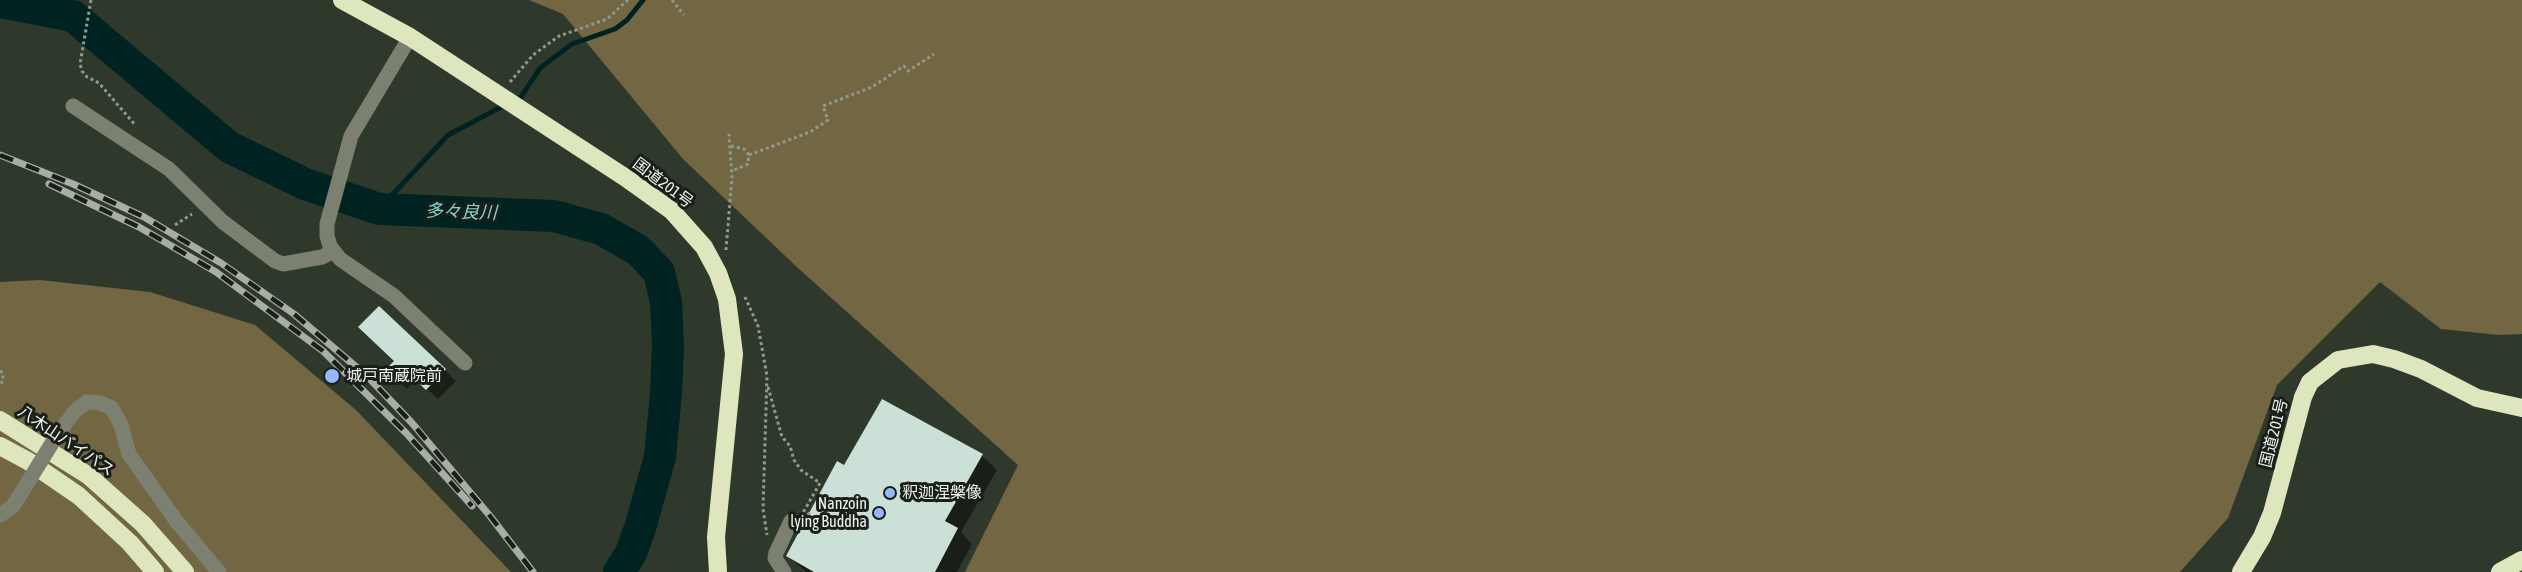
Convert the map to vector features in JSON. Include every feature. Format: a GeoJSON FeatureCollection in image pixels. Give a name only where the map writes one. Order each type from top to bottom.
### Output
{"type":"FeatureCollection","features":[{"type":"Feature","properties":{"kind":"highway","name":"国道201号"},"geometry":{"type":"LineString","coordinates":[[342,0],[410,37],[501,96],[672,211],[698,239],[718,273],[733,328],[734,354],[716,537],[718,572]]}},
{"type":"Feature","properties":{"kind":"highway","name":"国道201号"},"geometry":{"type":"LineString","coordinates":[[2241,572],[2262,537],[2272,513],[2303,397],[2310,382],[2338,360],[2373,354],[2394,359],[2421,369],[2477,398],[2522,408]]}},
{"type":"Feature","properties":{"kind":"highway","name":"八木山バイパス"},"geometry":{"type":"LineString","coordinates":[[0,420],[89,476],[143,524],[185,572]]}},
{"type":"Feature","properties":{"kind":"highway"},"geometry":{"type":"LineString","coordinates":[[0,446],[28,461],[79,496],[130,543],[155,572]]}},
{"type":"Feature","properties":{"kind":"highway"},"geometry":{"type":"LineString","coordinates":[[2500,572],[2522,560]]}},
{"type":"Feature","properties":{"kind":"street"},"geometry":{"type":"LineString","coordinates":[[410,37],[351,136],[327,224],[327,236],[340,259],[394,296],[465,363]]}},
{"type":"Feature","properties":{"kind":"street"},"geometry":{"type":"LineString","coordinates":[[73,105],[165,166],[223,222],[275,261],[283,264],[322,256],[334,250]]}},
{"type":"Feature","properties":{"kind":"street"},"geometry":{"type":"LineString","coordinates":[[0,515],[13,506],[59,432],[76,410],[87,402],[100,403],[112,408],[121,425],[129,454],[177,522],[219,572]]}},
{"type":"Feature","properties":{"kind":"street"},"geometry":{"type":"LineString","coordinates":[[784,572],[776,558],[776,553],[791,521]]}},
{"type":"Feature","properties":{"kind":"path"},"geometry":{"type":"LineString","coordinates":[[91,0],[80,64],[87,77],[99,82],[144,133]]}},
{"type":"Feature","properties":{"kind":"path"},"geometry":{"type":"LineString","coordinates":[[501,96],[522,65],[533,55],[570,31],[607,19],[628,0]]}},
{"type":"Feature","properties":{"kind":"path"},"geometry":{"type":"LineString","coordinates":[[672,0],[684,15]]}},
{"type":"Feature","properties":{"kind":"path"},"geometry":{"type":"LineString","coordinates":[[749,155],[810,132],[828,120],[823,106],[872,87],[904,66],[908,71],[934,54]]}},
{"type":"Feature","properties":{"kind":"path"},"geometry":{"type":"LineString","coordinates":[[730,146],[744,149],[749,155],[748,164],[732,171]]}},
{"type":"Feature","properties":{"kind":"path"},"geometry":{"type":"LineString","coordinates":[[0,371],[3,374],[0,385]]}},
{"type":"Feature","properties":{"kind":"path"},"geometry":{"type":"LineString","coordinates":[[766,383],[782,437],[790,446],[794,460],[801,471],[820,483],[804,510],[814,517]]}},
{"type":"Feature","properties":{"kind":"shaded area"},"geometry":{"type":"Polygon","coordinates":[[[529,0],[2522,0],[2522,334],[2499,335],[2441,329],[2380,282],[2277,385],[2228,518],[2180,572],[965,572],[1018,465],[799,269],[683,159],[563,14],[529,0]]]}},
{"type":"Feature","properties":{"kind":"shaded area"},"geometry":{"type":"Polygon","coordinates":[[[40,280],[150,292],[255,325],[356,410],[511,572],[0,572],[0,282],[40,280]]]}},
{"type":"Feature","properties":{"kind":"building"},"geometry":{"type":"Polygon","coordinates":[[[379,306],[446,369],[426,390],[404,369],[395,379],[385,370],[394,361],[358,327],[379,306]]]}},
{"type":"Feature","properties":{"kind":"building","name":"釈迦涅槃像"},"geometry":{"type":"Polygon","coordinates":[[[882,399],[983,454],[945,521],[958,528],[935,572],[814,572],[786,556],[837,461],[844,465],[882,399]]]}},
{"type":"Feature","properties":{"kind":"waterway"},"geometry":{"type":"LineString","coordinates":[[514,101],[521,97],[540,68],[572,44],[615,29],[627,20],[643,0]]}},
{"type":"Feature","properties":{"kind":"waterway","name":"多々良川"},"geometry":{"type":"LineString","coordinates":[[0,2],[73,16],[229,147],[305,184],[379,209],[554,216],[601,229],[638,250],[659,272],[666,302],[668,345],[666,393],[660,457],[640,528],[631,553],[619,572]]}},
{"type":"Feature","properties":{"kind":"waterway"},"geometry":{"type":"LineString","coordinates":[[379,209],[448,135],[505,105]]}},
{"type":"Feature","properties":{"kind":"railway"},"geometry":{"type":"LineString","coordinates":[[0,155],[73,184],[144,217],[221,263],[294,314],[368,377],[412,423],[490,516],[533,572]]}},
{"type":"Feature","properties":{"kind":"railway"},"geometry":{"type":"LineString","coordinates":[[49,184],[139,227],[216,272],[323,351],[406,433],[472,506]]}},
{"type":"Feature","properties":{"kind":"place","name":"城戸南蔵院前"},"geometry":{"type":"Point","coordinates":[332,376]}},
{"type":"Feature","properties":{"kind":"place","name":"釈迦涅槃像"},"geometry":{"type":"Point","coordinates":[890,493]}},
{"type":"Feature","properties":{"kind":"place","name":"Nanzoin lying Buddha"},"geometry":{"type":"Point","coordinates":[879,513]}}]}
